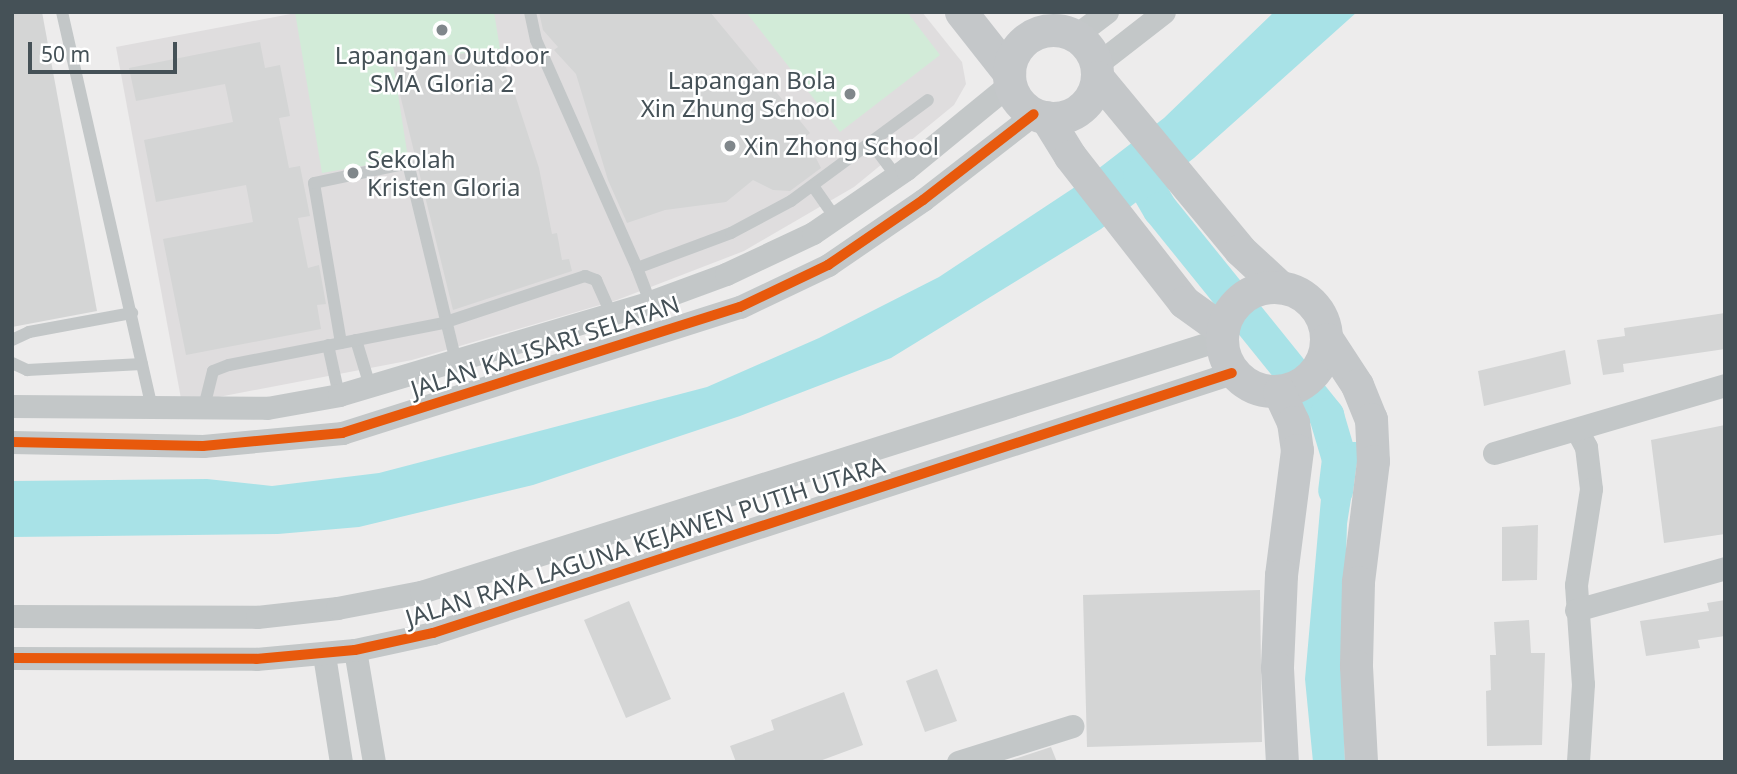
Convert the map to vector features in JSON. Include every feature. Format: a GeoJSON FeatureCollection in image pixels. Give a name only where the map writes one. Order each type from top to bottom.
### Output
{"type":"FeatureCollection","features":[{"type":"Feature","properties":{"kind":"street"},"geometry":{"type":"LineString","coordinates":[[961,12],[1009,78],[1019,102],[1040,116],[1139,246],[1199,316],[1222,335],[1233,373],[1245,384],[1279,392],[1313,375],[1327,339]]}},
{"type":"Feature","properties":{"kind":"street"},"geometry":{"type":"LineString","coordinates":[[1009,78],[1015,53],[1029,37],[1107,12]]}},
{"type":"Feature","properties":{"kind":"street"},"geometry":{"type":"LineString","coordinates":[[1040,116],[1080,108],[1096,71],[1164,12]]}},
{"type":"Feature","properties":{"kind":"street"},"geometry":{"type":"LineString","coordinates":[[1060,27],[1122,108],[1240,250],[1280,287],[1313,304],[1327,339],[1357,385],[1371,419],[1373,461],[1358,582],[1356,666],[1362,762]]}},
{"type":"Feature","properties":{"kind":"street","name":"JALAN KALISARI SELATAN"},"geometry":{"type":"LineString","coordinates":[[12,406],[204,411],[267,408],[339,395],[650,302],[726,274],[813,233],[896,176],[1009,78]]}},
{"type":"Feature","properties":{"kind":"street","name":"JALAN KALISARI SELATAN"},"geometry":{"type":"LineString","coordinates":[[12,442],[203,446],[342,433],[740,307],[828,265],[1040,116]]}},
{"type":"Feature","properties":{"kind":"street"},"geometry":{"type":"LineString","coordinates":[[1222,335],[1233,305],[1246,294],[1280,287]]}},
{"type":"Feature","properties":{"kind":"street","name":"JALAN KALISARI SELATAN"},"geometry":{"type":"LineString","coordinates":[[650,302],[660,331]]}},
{"type":"Feature","properties":{"kind":"street","name":"JALAN RAYA LAGUNA KEJAWEN PUTIH UTARA"},"geometry":{"type":"LineString","coordinates":[[12,616],[257,617],[337,608],[421,592],[1222,335]]}},
{"type":"Feature","properties":{"kind":"street","name":"JALAN RAYA LAGUNA KEJAWEN PUTIH UTARA"},"geometry":{"type":"LineString","coordinates":[[12,658],[256,659],[324,655],[355,650],[523,606],[1233,373]]}},
{"type":"Feature","properties":{"kind":"street"},"geometry":{"type":"LineString","coordinates":[[1494,453],[1578,432],[1725,385]]}},
{"type":"Feature","properties":{"kind":"street"},"geometry":{"type":"LineString","coordinates":[[1279,392],[1293,422],[1297,450],[1281,575],[1277,668],[1282,762]]}},
{"type":"Feature","properties":{"kind":"street"},"geometry":{"type":"LineString","coordinates":[[1578,432],[1586,447],[1591,489],[1576,610],[1583,684],[1578,762]]}},
{"type":"Feature","properties":{"kind":"street"},"geometry":{"type":"LineString","coordinates":[[1576,610],[1725,568]]}},
{"type":"Feature","properties":{"kind":"street"},"geometry":{"type":"LineString","coordinates":[[355,650],[374,762]]}},
{"type":"Feature","properties":{"kind":"street"},"geometry":{"type":"LineString","coordinates":[[324,655],[341,762]]}},
{"type":"Feature","properties":{"kind":"street"},"geometry":{"type":"LineString","coordinates":[[970,760],[1072,726]]}},
{"type":"Feature","properties":{"kind":"lane"},"geometry":{"type":"LineString","coordinates":[[62,12],[152,409]]}},
{"type":"Feature","properties":{"kind":"lane"},"geometry":{"type":"LineString","coordinates":[[530,12],[536,40],[650,302]]}},
{"type":"Feature","properties":{"kind":"lane"},"geometry":{"type":"LineString","coordinates":[[637,268],[731,233],[813,186],[928,100]]}},
{"type":"Feature","properties":{"kind":"lane"},"geometry":{"type":"LineString","coordinates":[[872,144],[896,176]]}},
{"type":"Feature","properties":{"kind":"lane"},"geometry":{"type":"LineString","coordinates":[[339,395],[314,183],[411,166],[443,323],[456,361]]}},
{"type":"Feature","properties":{"kind":"lane"},"geometry":{"type":"LineString","coordinates":[[813,186],[835,218]]}},
{"type":"Feature","properties":{"kind":"lane"},"geometry":{"type":"LineString","coordinates":[[204,411],[213,371],[443,323],[585,276],[596,280],[611,313]]}},
{"type":"Feature","properties":{"kind":"lane"},"geometry":{"type":"LineString","coordinates":[[12,341],[29,332],[132,313]]}},
{"type":"Feature","properties":{"kind":"lane"},"geometry":{"type":"LineString","coordinates":[[356,340],[370,386]]}},
{"type":"Feature","properties":{"kind":"lane"},"geometry":{"type":"LineString","coordinates":[[12,363],[27,370],[142,364]]}},
{"type":"Feature","properties":{"kind":"shaded area","name":"Sekolah Kristen Gloria"},"geometry":{"type":"Polygon","coordinates":[[[301,12],[922,12],[962,62],[966,84],[954,105],[854,187],[744,251],[617,300],[412,360],[182,404],[116,47],[301,12]]]}},
{"type":"Feature","properties":{"kind":"green space"},"geometry":{"type":"Polygon","coordinates":[[[295,12],[494,12],[500,49],[393,62],[408,158],[322,173],[295,12]]]}},
{"type":"Feature","properties":{"kind":"green space","name":"Lapangan Bola Xin Zhung School"},"geometry":{"type":"Polygon","coordinates":[[[746,12],[907,12],[940,55],[840,132],[746,12]]]}},
{"type":"Feature","properties":{"kind":"water"},"geometry":{"type":"Polygon","coordinates":[[[1274,12],[1357,12],[1194,158],[1101,229],[891,358],[740,416],[533,485],[359,527],[278,534],[12,537],[12,481],[207,479],[272,486],[379,473],[707,387],[819,338],[939,277],[1072,189],[1164,118],[1274,12]]]}},
{"type":"Feature","properties":{"kind":"water"},"geometry":{"type":"Polygon","coordinates":[[[1326,442],[1360,442],[1347,524],[1342,680],[1345,762],[1313,762],[1305,679],[1326,442]]]}},
{"type":"Feature","properties":{"kind":"building"},"geometry":{"type":"Polygon","coordinates":[[[12,12],[42,12],[97,311],[12,327],[12,12]]]}},
{"type":"Feature","properties":{"kind":"building"},"geometry":{"type":"Polygon","coordinates":[[[539,12],[710,12],[810,133],[796,145],[816,158],[821,168],[790,191],[773,190],[753,180],[726,202],[665,210],[627,223],[608,180],[576,74],[554,50],[558,47],[543,30],[539,12]]]}},
{"type":"Feature","properties":{"kind":"building"},"geometry":{"type":"Polygon","coordinates":[[[260,42],[265,68],[280,65],[290,116],[279,118],[289,168],[300,166],[310,216],[298,218],[308,268],[319,265],[326,304],[317,305],[321,329],[186,355],[163,239],[253,222],[246,185],[156,202],[144,140],[233,122],[225,84],[136,101],[129,68],[260,42]]]}},
{"type":"Feature","properties":{"kind":"building"},"geometry":{"type":"Polygon","coordinates":[[[500,49],[539,168],[552,234],[557,233],[562,260],[569,259],[572,271],[453,310],[392,62],[500,49]]]}},
{"type":"Feature","properties":{"kind":"building"},"geometry":{"type":"Polygon","coordinates":[[[1725,313],[1725,349],[1623,364],[1624,372],[1603,375],[1597,340],[1625,336],[1624,328],[1725,313]]]}},
{"type":"Feature","properties":{"kind":"building"},"geometry":{"type":"Polygon","coordinates":[[[1565,350],[1571,384],[1484,406],[1478,371],[1565,350]]]}},
{"type":"Feature","properties":{"kind":"building"},"geometry":{"type":"Polygon","coordinates":[[[1725,425],[1725,534],[1664,543],[1651,440],[1725,425]]]}},
{"type":"Feature","properties":{"kind":"building"},"geometry":{"type":"Polygon","coordinates":[[[1538,525],[1537,580],[1502,581],[1502,527],[1538,525]]]}},
{"type":"Feature","properties":{"kind":"building"},"geometry":{"type":"Polygon","coordinates":[[[1260,590],[1262,742],[1087,747],[1083,595],[1260,590]]]}},
{"type":"Feature","properties":{"kind":"building"},"geometry":{"type":"Polygon","coordinates":[[[1725,600],[1725,636],[1698,640],[1700,648],[1646,656],[1640,621],[1709,611],[1707,603],[1725,600]]]}},
{"type":"Feature","properties":{"kind":"building"},"geometry":{"type":"Polygon","coordinates":[[[629,601],[671,699],[626,718],[584,620],[629,601]]]}},
{"type":"Feature","properties":{"kind":"building"},"geometry":{"type":"Polygon","coordinates":[[[1529,620],[1531,653],[1545,653],[1542,745],[1487,746],[1486,691],[1491,690],[1490,655],[1496,655],[1494,622],[1529,620]]]}},
{"type":"Feature","properties":{"kind":"building"},"geometry":{"type":"Polygon","coordinates":[[[937,669],[957,721],[925,732],[906,681],[937,669]]]}},
{"type":"Feature","properties":{"kind":"building"},"geometry":{"type":"Polygon","coordinates":[[[844,692],[863,745],[817,762],[736,762],[730,746],[774,730],[771,720],[844,692]]]}},
{"type":"Feature","properties":{"kind":"building"},"geometry":{"type":"Polygon","coordinates":[[[1051,747],[1057,762],[1007,762],[1011,760],[1051,747]]]}},
{"type":"Feature","properties":{"kind":"waterway"},"geometry":{"type":"LineString","coordinates":[[1140,175],[1160,209],[1326,415],[1339,459],[1335,490]]}},
{"type":"Feature","properties":{"kind":"cycle path"},"geometry":{"type":"LineString","coordinates":[[12,442],[203,446],[342,433],[740,307],[828,265],[923,200],[1034,114]]}},
{"type":"Feature","properties":{"kind":"cycle path"},"geometry":{"type":"LineString","coordinates":[[12,658],[256,659],[355,650],[433,633],[1232,373]]}},
{"type":"Feature","properties":{"kind":"place","name":"Lapangan Outdoor SMA Gloria 2"},"geometry":{"type":"Point","coordinates":[442,30]}},
{"type":"Feature","properties":{"kind":"place","name":"Lapangan Bola Xin Zhung School"},"geometry":{"type":"Point","coordinates":[850,94]}},
{"type":"Feature","properties":{"kind":"place","name":"Xin Zhong School"},"geometry":{"type":"Point","coordinates":[730,146]}},
{"type":"Feature","properties":{"kind":"place","name":"Sekolah Kristen Gloria"},"geometry":{"type":"Point","coordinates":[353,173]}}]}
